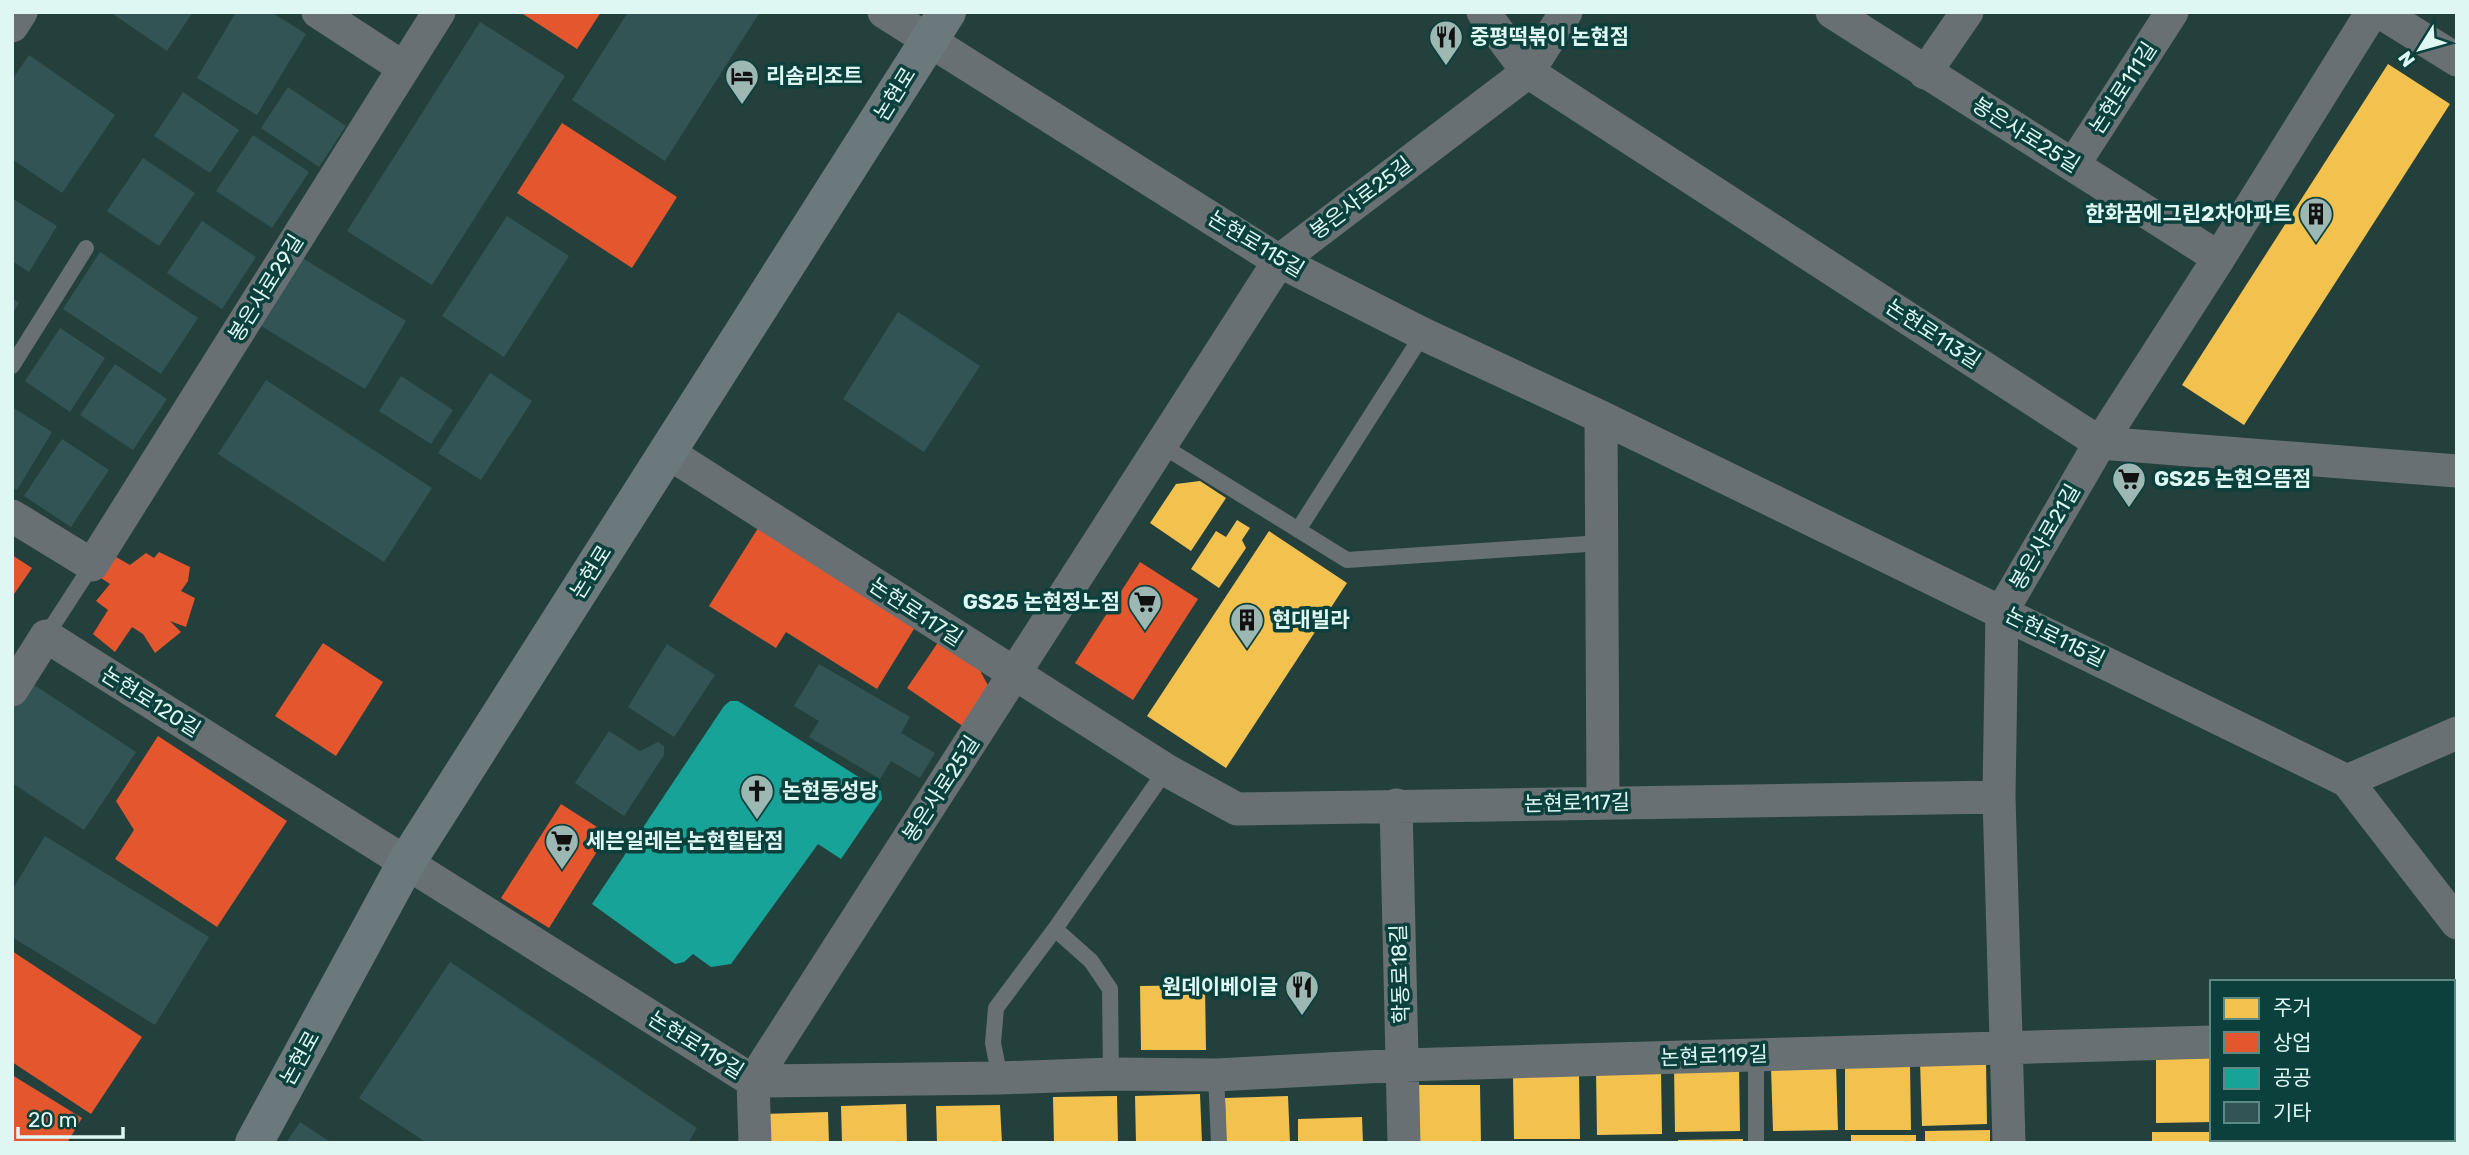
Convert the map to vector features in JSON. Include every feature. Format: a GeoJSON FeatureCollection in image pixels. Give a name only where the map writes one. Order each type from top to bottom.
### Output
{"type":"FeatureCollection","features":[{"type":"Feature","properties":{"kind":"main road","name":"논현로"},"geometry":{"type":"LineString","coordinates":[[254,1143],[406,863],[938,27]]}},
{"type":"Feature","properties":{"kind":"street"},"geometry":{"type":"LineString","coordinates":[[12,26],[21,12]]}},
{"type":"Feature","properties":{"kind":"street"},"geometry":{"type":"LineString","coordinates":[[318,12],[404,68]]}},
{"type":"Feature","properties":{"kind":"street","name":"봉은사로29길"},"geometry":{"type":"LineString","coordinates":[[92,565],[439,12]]}},
{"type":"Feature","properties":{"kind":"street","name":"논현로115길"},"geometry":{"type":"LineString","coordinates":[[884,12],[938,27],[1279,261],[1423,334],[1601,416],[2347,781],[2457,923]]}},
{"type":"Feature","properties":{"kind":"street","name":"논현로113길"},"geometry":{"type":"LineString","coordinates":[[1483,12],[1528,72],[2101,443],[2457,471]]}},
{"type":"Feature","properties":{"kind":"street","name":"봉은사로25길"},"geometry":{"type":"LineString","coordinates":[[753,1081],[1279,261],[1528,72],[1566,12]]}},
{"type":"Feature","properties":{"kind":"street","name":"봉은사로25길"},"geometry":{"type":"LineString","coordinates":[[1832,12],[2219,258]]}},
{"type":"Feature","properties":{"kind":"street"},"geometry":{"type":"LineString","coordinates":[[1925,73],[1967,12]]}},
{"type":"Feature","properties":{"kind":"street","name":"논현로111길"},"geometry":{"type":"LineString","coordinates":[[2074,164],[2172,12]]}},
{"type":"Feature","properties":{"kind":"street","name":"봉은사로21길"},"geometry":{"type":"LineString","coordinates":[[2009,1143],[1999,797],[2002,611],[2101,443],[2372,12]]}},
{"type":"Feature","properties":{"kind":"street"},"geometry":{"type":"LineString","coordinates":[[2380,12],[2457,60]]}},
{"type":"Feature","properties":{"kind":"street"},"geometry":{"type":"LineString","coordinates":[[1601,416],[1603,802]]}},
{"type":"Feature","properties":{"kind":"street","name":"논현로117길"},"geometry":{"type":"LineString","coordinates":[[667,452],[1014,675],[1166,770],[1237,809],[1999,797]]}},
{"type":"Feature","properties":{"kind":"street"},"geometry":{"type":"LineString","coordinates":[[12,516],[92,565]]}},
{"type":"Feature","properties":{"kind":"street"},"geometry":{"type":"LineString","coordinates":[[12,691],[46,636]]}},
{"type":"Feature","properties":{"kind":"street","name":"논현로120길"},"geometry":{"type":"LineString","coordinates":[[46,636],[406,863]]}},
{"type":"Feature","properties":{"kind":"street"},"geometry":{"type":"LineString","coordinates":[[2347,781],[2457,733]]}},
{"type":"Feature","properties":{"kind":"street","name":"학동로18길"},"geometry":{"type":"LineString","coordinates":[[1396,805],[1404,1143]]}},
{"type":"Feature","properties":{"kind":"street","name":"논현로119길"},"geometry":{"type":"LineString","coordinates":[[406,863],[753,1081],[1111,1074],[1216,1075],[1403,1065],[2210,1042]]}},
{"type":"Feature","properties":{"kind":"street"},"geometry":{"type":"LineString","coordinates":[[753,1081],[755,1143]]}},
{"type":"Feature","properties":{"kind":"lane"},"geometry":{"type":"LineString","coordinates":[[12,366],[86,248]]}},
{"type":"Feature","properties":{"kind":"lane"},"geometry":{"type":"LineString","coordinates":[[1298,530],[1423,334]]}},
{"type":"Feature","properties":{"kind":"lane"},"geometry":{"type":"LineString","coordinates":[[1161,445],[1347,560],[1601,543]]}},
{"type":"Feature","properties":{"kind":"lane"},"geometry":{"type":"LineString","coordinates":[[46,636],[92,565]]}},
{"type":"Feature","properties":{"kind":"lane"},"geometry":{"type":"LineString","coordinates":[[1000,1078],[993,1042],[996,1009],[1166,770]]}},
{"type":"Feature","properties":{"kind":"lane"},"geometry":{"type":"LineString","coordinates":[[1055,929],[1091,961],[1110,989],[1111,1074]]}},
{"type":"Feature","properties":{"kind":"lane"},"geometry":{"type":"LineString","coordinates":[[1756,1054],[1756,1143]]}},
{"type":"Feature","properties":{"kind":"lane"},"geometry":{"type":"LineString","coordinates":[[1216,1075],[1219,1143]]}},
{"type":"Feature","properties":{"kind":"building: 주거","name":"한화꿈에그린2차아파트"},"geometry":{"type":"Polygon","coordinates":[[[2388,64],[2450,104],[2244,425],[2182,385],[2388,64]]]}},
{"type":"Feature","properties":{"kind":"building: 주거"},"geometry":{"type":"Polygon","coordinates":[[[1200,481],[1226,498],[1191,551],[1150,523],[1176,484],[1200,481]]]}},
{"type":"Feature","properties":{"kind":"building: 주거"},"geometry":{"type":"Polygon","coordinates":[[[1237,520],[1250,528],[1242,540],[1246,548],[1219,588],[1191,569],[1216,531],[1226,537],[1237,520]]]}},
{"type":"Feature","properties":{"kind":"building: 주거","name":"현대빌라"},"geometry":{"type":"Polygon","coordinates":[[[1269,531],[1347,583],[1226,768],[1147,716],[1269,531]]]}},
{"type":"Feature","properties":{"kind":"building: 주거"},"geometry":{"type":"Polygon","coordinates":[[[1205,985],[1206,1050],[1141,1050],[1140,986],[1205,985]]]}},
{"type":"Feature","properties":{"kind":"building: 주거"},"geometry":{"type":"Polygon","coordinates":[[[2210,1058],[2210,1122],[2156,1123],[2156,1059],[2210,1058]]]}},
{"type":"Feature","properties":{"kind":"building: 주거"},"geometry":{"type":"Polygon","coordinates":[[[1920,1061],[1986,1061],[1987,1124],[1922,1126],[1920,1061]]]}},
{"type":"Feature","properties":{"kind":"building: 주거"},"geometry":{"type":"Polygon","coordinates":[[[1910,1065],[1911,1130],[1845,1130],[1845,1066],[1910,1065]]]}},
{"type":"Feature","properties":{"kind":"building: 주거"},"geometry":{"type":"Polygon","coordinates":[[[1836,1066],[1838,1130],[1773,1131],[1771,1067],[1836,1066]]]}},
{"type":"Feature","properties":{"kind":"building: 주거"},"geometry":{"type":"Polygon","coordinates":[[[1674,1067],[1739,1067],[1740,1131],[1675,1132],[1674,1067]]]}},
{"type":"Feature","properties":{"kind":"building: 주거"},"geometry":{"type":"Polygon","coordinates":[[[1661,1070],[1662,1134],[1597,1135],[1596,1071],[1661,1070]]]}},
{"type":"Feature","properties":{"kind":"building: 주거"},"geometry":{"type":"Polygon","coordinates":[[[1579,1074],[1580,1139],[1514,1139],[1513,1075],[1579,1074]]]}},
{"type":"Feature","properties":{"kind":"building: 주거"},"geometry":{"type":"Polygon","coordinates":[[[1415,1085],[1480,1085],[1481,1143],[1416,1143],[1415,1085]]]}},
{"type":"Feature","properties":{"kind":"building: 주거"},"geometry":{"type":"Polygon","coordinates":[[[1200,1094],[1202,1143],[1136,1143],[1135,1096],[1200,1094]]]}},
{"type":"Feature","properties":{"kind":"building: 주거"},"geometry":{"type":"Polygon","coordinates":[[[1117,1096],[1118,1143],[1054,1143],[1053,1097],[1117,1096]]]}},
{"type":"Feature","properties":{"kind":"building: 주거"},"geometry":{"type":"Polygon","coordinates":[[[1288,1096],[1290,1143],[1226,1143],[1225,1098],[1288,1096]]]}},
{"type":"Feature","properties":{"kind":"building: 주거"},"geometry":{"type":"Polygon","coordinates":[[[906,1104],[907,1143],[842,1143],[841,1106],[906,1104]]]}},
{"type":"Feature","properties":{"kind":"building: 주거"},"geometry":{"type":"Polygon","coordinates":[[[1000,1105],[1002,1143],[937,1143],[936,1106],[1000,1105]]]}},
{"type":"Feature","properties":{"kind":"building: 주거"},"geometry":{"type":"Polygon","coordinates":[[[828,1112],[829,1143],[764,1143],[763,1114],[828,1112]]]}},
{"type":"Feature","properties":{"kind":"building: 주거"},"geometry":{"type":"Polygon","coordinates":[[[1362,1117],[1363,1143],[1298,1143],[1298,1119],[1362,1117]]]}},
{"type":"Feature","properties":{"kind":"building: 주거"},"geometry":{"type":"Polygon","coordinates":[[[1990,1130],[1990,1143],[1925,1143],[1925,1131],[1990,1130]]]}},
{"type":"Feature","properties":{"kind":"building: 주거"},"geometry":{"type":"Polygon","coordinates":[[[2152,1132],[2210,1132],[2210,1141],[2217,1141],[2217,1143],[2152,1143],[2152,1132]]]}},
{"type":"Feature","properties":{"kind":"building: 주거"},"geometry":{"type":"Polygon","coordinates":[[[1851,1135],[1916,1135],[1916,1143],[1851,1143],[1851,1135]]]}},
{"type":"Feature","properties":{"kind":"building: 주거"},"geometry":{"type":"Polygon","coordinates":[[[1743,1139],[1743,1143],[1678,1143],[1678,1140],[1743,1139]]]}},
{"type":"Feature","properties":{"kind":"building: 상업"},"geometry":{"type":"Polygon","coordinates":[[[520,12],[601,12],[577,49],[520,12]]]}},
{"type":"Feature","properties":{"kind":"building: 상업"},"geometry":{"type":"Polygon","coordinates":[[[562,123],[677,197],[632,268],[517,193],[562,123]]]}},
{"type":"Feature","properties":{"kind":"building: 상업"},"geometry":{"type":"Polygon","coordinates":[[[760,525],[917,624],[877,689],[786,632],[776,648],[709,606],[760,525]]]}},
{"type":"Feature","properties":{"kind":"building: 상업"},"geometry":{"type":"Polygon","coordinates":[[[159,552],[190,567],[188,581],[181,591],[195,598],[186,627],[170,621],[181,632],[155,653],[143,634],[132,627],[115,652],[93,634],[108,610],[96,601],[110,584],[101,578],[116,557],[130,565],[146,553],[154,558],[159,552]]]}},
{"type":"Feature","properties":{"kind":"building: 상업"},"geometry":{"type":"Polygon","coordinates":[[[12,555],[32,568],[12,597],[12,555]]]}},
{"type":"Feature","properties":{"kind":"building: 상업"},"geometry":{"type":"Polygon","coordinates":[[[1140,562],[1198,599],[1133,700],[1075,663],[1140,562]]]}},
{"type":"Feature","properties":{"kind":"building: 상업"},"geometry":{"type":"Polygon","coordinates":[[[939,641],[976,663],[992,693],[967,729],[907,688],[939,641]]]}},
{"type":"Feature","properties":{"kind":"building: 상업"},"geometry":{"type":"Polygon","coordinates":[[[323,643],[383,682],[336,756],[275,716],[323,643]]]}},
{"type":"Feature","properties":{"kind":"building: 상업"},"geometry":{"type":"Polygon","coordinates":[[[158,736],[287,821],[217,927],[115,859],[134,830],[116,801],[158,736]]]}},
{"type":"Feature","properties":{"kind":"building: 상업"},"geometry":{"type":"Polygon","coordinates":[[[561,804],[608,834],[549,928],[501,898],[561,804]]]}},
{"type":"Feature","properties":{"kind":"building: 상업"},"geometry":{"type":"Polygon","coordinates":[[[12,951],[142,1037],[91,1114],[12,1062],[12,951]]]}},
{"type":"Feature","properties":{"kind":"building: 상업"},"geometry":{"type":"Polygon","coordinates":[[[12,1075],[82,1118],[67,1143],[12,1143],[12,1075]]]}},
{"type":"Feature","properties":{"kind":"building: 공공","name":"논현동성당"},"geometry":{"type":"Polygon","coordinates":[[[730,701],[738,701],[881,791],[882,799],[841,859],[818,844],[731,964],[711,967],[693,954],[684,962],[675,964],[592,904],[724,706],[730,701]]]}},
{"type":"Feature","properties":{"kind":"building: 기타"},"geometry":{"type":"Polygon","coordinates":[[[110,12],[193,12],[167,51],[110,12]]]}},
{"type":"Feature","properties":{"kind":"building: 기타"},"geometry":{"type":"Polygon","coordinates":[[[236,12],[271,12],[306,34],[257,115],[197,78],[236,12]]]}},
{"type":"Feature","properties":{"kind":"building: 기타"},"geometry":{"type":"Polygon","coordinates":[[[628,12],[760,12],[665,161],[572,100],[628,12]]]}},
{"type":"Feature","properties":{"kind":"building: 기타"},"geometry":{"type":"Polygon","coordinates":[[[480,22],[565,76],[432,285],[347,231],[480,22]]]}},
{"type":"Feature","properties":{"kind":"building: 기타"},"geometry":{"type":"Polygon","coordinates":[[[29,55],[115,115],[62,193],[12,159],[12,80],[29,55]]]}},
{"type":"Feature","properties":{"kind":"building: 기타"},"geometry":{"type":"Polygon","coordinates":[[[288,87],[346,126],[319,167],[261,128],[288,87]]]}},
{"type":"Feature","properties":{"kind":"building: 기타"},"geometry":{"type":"Polygon","coordinates":[[[183,92],[239,130],[210,173],[154,136],[183,92]]]}},
{"type":"Feature","properties":{"kind":"building: 기타"},"geometry":{"type":"Polygon","coordinates":[[[253,135],[309,172],[272,228],[216,191],[253,135]]]}},
{"type":"Feature","properties":{"kind":"building: 기타"},"geometry":{"type":"Polygon","coordinates":[[[143,158],[195,193],[159,246],[107,211],[143,158]]]}},
{"type":"Feature","properties":{"kind":"building: 기타"},"geometry":{"type":"Polygon","coordinates":[[[13,199],[57,226],[29,272],[12,261],[13,199]]]}},
{"type":"Feature","properties":{"kind":"building: 기타"},"geometry":{"type":"Polygon","coordinates":[[[507,216],[569,256],[504,357],[442,316],[507,216]]]}},
{"type":"Feature","properties":{"kind":"building: 기타"},"geometry":{"type":"Polygon","coordinates":[[[202,221],[256,257],[222,309],[167,273],[202,221]]]}},
{"type":"Feature","properties":{"kind":"building: 기타"},"geometry":{"type":"Polygon","coordinates":[[[100,252],[198,318],[161,374],[63,309],[100,252]]]}},
{"type":"Feature","properties":{"kind":"building: 기타"},"geometry":{"type":"Polygon","coordinates":[[[302,258],[406,321],[365,389],[261,326],[302,258]]]}},
{"type":"Feature","properties":{"kind":"building: 기타"},"geometry":{"type":"Polygon","coordinates":[[[12,298],[19,303],[12,314],[12,298]]]}},
{"type":"Feature","properties":{"kind":"building: 기타"},"geometry":{"type":"Polygon","coordinates":[[[898,312],[980,366],[924,452],[843,399],[898,312]]]}},
{"type":"Feature","properties":{"kind":"building: 기타"},"geometry":{"type":"Polygon","coordinates":[[[60,328],[105,358],[70,412],[25,381],[60,328]]]}},
{"type":"Feature","properties":{"kind":"building: 기타"},"geometry":{"type":"Polygon","coordinates":[[[115,364],[167,399],[133,450],[80,415],[115,364]]]}},
{"type":"Feature","properties":{"kind":"building: 기타"},"geometry":{"type":"Polygon","coordinates":[[[490,373],[532,401],[481,480],[438,453],[490,373]]]}},
{"type":"Feature","properties":{"kind":"building: 기타"},"geometry":{"type":"Polygon","coordinates":[[[401,376],[453,410],[431,444],[379,411],[401,376]]]}},
{"type":"Feature","properties":{"kind":"building: 기타"},"geometry":{"type":"Polygon","coordinates":[[[266,380],[432,488],[384,562],[218,454],[266,380]]]}},
{"type":"Feature","properties":{"kind":"building: 기타"},"geometry":{"type":"Polygon","coordinates":[[[12,407],[52,432],[17,490],[12,487],[12,407]]]}},
{"type":"Feature","properties":{"kind":"building: 기타"},"geometry":{"type":"Polygon","coordinates":[[[62,439],[109,470],[71,527],[24,496],[62,439]]]}},
{"type":"Feature","properties":{"kind":"building: 기타"},"geometry":{"type":"Polygon","coordinates":[[[667,644],[715,675],[674,737],[628,707],[667,644]]]}},
{"type":"Feature","properties":{"kind":"building: 기타"},"geometry":{"type":"Polygon","coordinates":[[[819,664],[910,717],[901,733],[935,753],[920,778],[891,761],[880,779],[809,737],[819,721],[794,706],[819,664]]]}},
{"type":"Feature","properties":{"kind":"building: 기타"},"geometry":{"type":"Polygon","coordinates":[[[28,681],[136,752],[84,830],[12,783],[12,705],[28,681]]]}},
{"type":"Feature","properties":{"kind":"building: 기타"},"geometry":{"type":"Polygon","coordinates":[[[609,731],[640,751],[658,742],[664,746],[664,755],[624,816],[575,783],[609,731]]]}},
{"type":"Feature","properties":{"kind":"building: 기타"},"geometry":{"type":"Polygon","coordinates":[[[45,836],[209,937],[155,1025],[12,937],[12,890],[45,836]]]}},
{"type":"Feature","properties":{"kind":"building: 기타"},"geometry":{"type":"Polygon","coordinates":[[[450,962],[697,1128],[688,1143],[427,1143],[359,1098],[450,962]]]}},
{"type":"Feature","properties":{"kind":"building: 기타"},"geometry":{"type":"Polygon","coordinates":[[[300,1122],[332,1143],[286,1143],[300,1122]]]}},
{"type":"Feature","properties":{"kind":"place","name":"중평떡볶이 논현점"},"geometry":{"type":"Point","coordinates":[1446,67]}},
{"type":"Feature","properties":{"kind":"place","name":"리솜리조트"},"geometry":{"type":"Point","coordinates":[742,106]}},
{"type":"Feature","properties":{"kind":"place","name":"한화꿈에그린2차아파트"},"geometry":{"type":"Point","coordinates":[2316,244]}},
{"type":"Feature","properties":{"kind":"place","name":"GS25 논현으뜸점"},"geometry":{"type":"Point","coordinates":[2129,509]}},
{"type":"Feature","properties":{"kind":"place","name":"GS25 논현정노점"},"geometry":{"type":"Point","coordinates":[1145,632]}},
{"type":"Feature","properties":{"kind":"place","name":"현대빌라"},"geometry":{"type":"Point","coordinates":[1247,650]}},
{"type":"Feature","properties":{"kind":"place","name":"논현동성당"},"geometry":{"type":"Point","coordinates":[757,821]}},
{"type":"Feature","properties":{"kind":"place","name":"세븐일레븐 논현힐탑점"},"geometry":{"type":"Point","coordinates":[562,871]}},
{"type":"Feature","properties":{"kind":"place","name":"원데이베이글"},"geometry":{"type":"Point","coordinates":[1302,1017]}}]}
